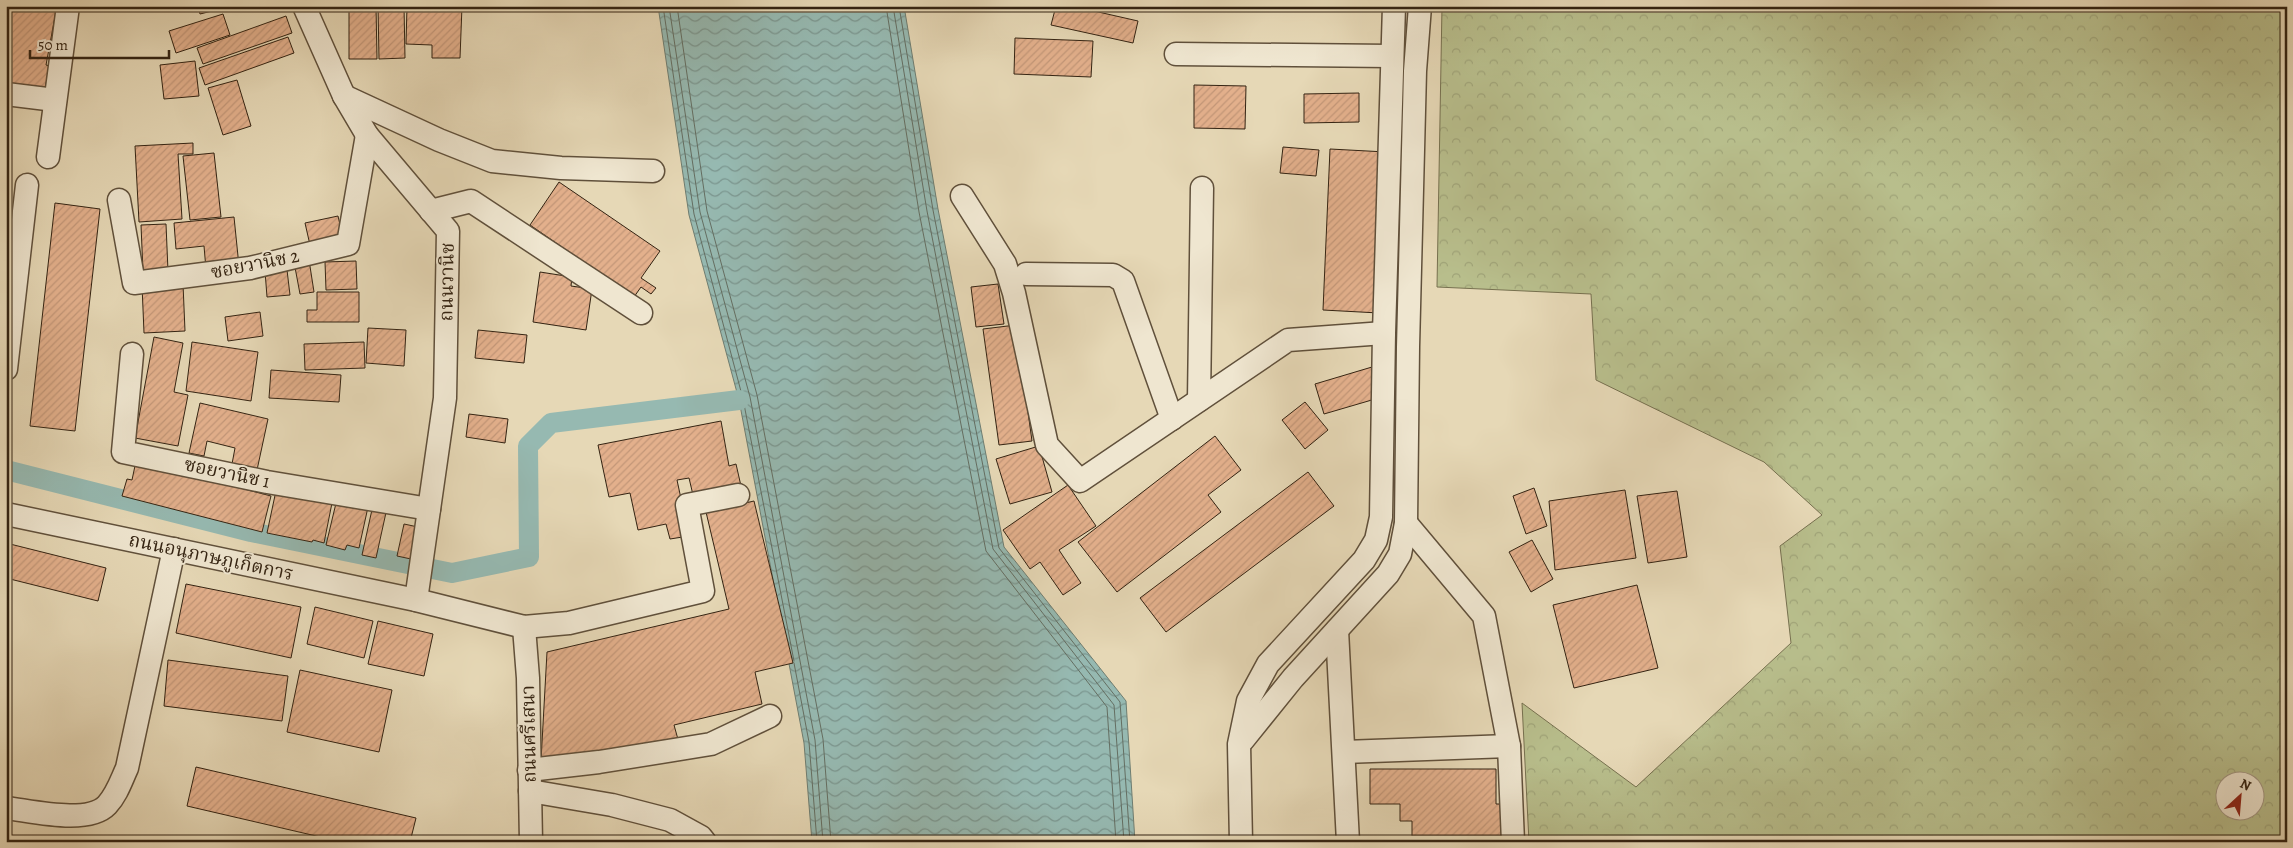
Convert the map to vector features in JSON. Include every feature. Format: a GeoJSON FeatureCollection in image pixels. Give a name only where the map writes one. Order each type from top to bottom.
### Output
{"type":"FeatureCollection","features":[{"type":"Feature","properties":{"kind":"street"},"geometry":{"type":"LineString","coordinates":[[48,157],[68,6]]}},
{"type":"Feature","properties":{"kind":"street","name":"ถนนวานิช"},"geometry":{"type":"LineString","coordinates":[[304,6],[344,96],[367,135],[448,231],[445,398],[416,600]]}},
{"type":"Feature","properties":{"kind":"street"},"geometry":{"type":"LineString","coordinates":[[1241,842],[1239,744],[1248,701],[1268,664],[1364,560],[1376,540],[1381,517],[1391,56],[1394,6]]}},
{"type":"Feature","properties":{"kind":"street"},"geometry":{"type":"LineString","coordinates":[[1239,744],[1293,678],[1388,574],[1400,554],[1406,523],[1415,71],[1420,6]]}},
{"type":"Feature","properties":{"kind":"street"},"geometry":{"type":"LineString","coordinates":[[1176,54],[1391,56]]}},
{"type":"Feature","properties":{"kind":"street"},"geometry":{"type":"LineString","coordinates":[[6,94],[55,100]]}},
{"type":"Feature","properties":{"kind":"street"},"geometry":{"type":"LineString","coordinates":[[344,96],[439,140],[492,161],[561,168],[653,171]]}},
{"type":"Feature","properties":{"kind":"street","name":"ซอยวานิช 2"},"geometry":{"type":"LineString","coordinates":[[119,200],[134,283],[250,268],[348,244],[367,135]]}},
{"type":"Feature","properties":{"kind":"street"},"geometry":{"type":"LineString","coordinates":[[7,355],[13,245],[27,185]]}},
{"type":"Feature","properties":{"kind":"street"},"geometry":{"type":"LineString","coordinates":[[1199,400],[1202,188]]}},
{"type":"Feature","properties":{"kind":"street"},"geometry":{"type":"LineString","coordinates":[[962,196],[1005,264],[1014,293],[1047,445],[1080,481],[1288,340],[1384,333]]}},
{"type":"Feature","properties":{"kind":"street"},"geometry":{"type":"LineString","coordinates":[[431,211],[471,201],[641,313]]}},
{"type":"Feature","properties":{"kind":"street"},"geometry":{"type":"LineString","coordinates":[[1026,274],[1113,275],[1123,281],[1172,419]]}},
{"type":"Feature","properties":{"kind":"street","name":"ซอยวานิช 1"},"geometry":{"type":"LineString","coordinates":[[132,354],[123,452],[267,482],[429,509]]}},
{"type":"Feature","properties":{"kind":"street","name":"ถนนอนุภาษภูเก็ตการ"},"geometry":{"type":"LineString","coordinates":[[6,514],[416,600],[524,627],[569,623],[703,591],[687,505],[738,495]]}},
{"type":"Feature","properties":{"kind":"street"},"geometry":{"type":"LineString","coordinates":[[1406,523],[1484,616],[1509,746],[1513,842]]}},
{"type":"Feature","properties":{"kind":"street"},"geometry":{"type":"LineString","coordinates":[[6,808],[70,816],[91,815],[106,806],[118,789],[127,768],[174,549]]}},
{"type":"Feature","properties":{"kind":"street","name":"ถนนศรีเสนา"},"geometry":{"type":"LineString","coordinates":[[524,627],[528,678],[531,842]]}},
{"type":"Feature","properties":{"kind":"street"},"geometry":{"type":"LineString","coordinates":[[1337,630],[1348,842]]}},
{"type":"Feature","properties":{"kind":"street"},"geometry":{"type":"LineString","coordinates":[[530,781],[600,762],[711,744],[770,716]]}},
{"type":"Feature","properties":{"kind":"street"},"geometry":{"type":"LineString","coordinates":[[1344,752],[1509,746]]}},
{"type":"Feature","properties":{"kind":"street"},"geometry":{"type":"LineString","coordinates":[[530,781],[670,820],[701,837],[705,842]]}},
{"type":"Feature","properties":{"kind":"green space"},"geometry":{"type":"Polygon","coordinates":[[[1442,6],[2287,6],[2287,842],[1529,842],[1522,703],[1636,787],[1791,643],[1780,546],[1822,515],[1764,462],[1596,380],[1591,294],[1437,287],[1442,6]]]}},
{"type":"Feature","properties":{"kind":"water"},"geometry":{"type":"Polygon","coordinates":[[[658,6],[904,6],[938,209],[1004,547],[1126,701],[1135,842],[812,842],[804,743],[739,400],[689,215],[658,6]]]}},
{"type":"Feature","properties":{"kind":"building"},"geometry":{"type":"Polygon","coordinates":[[[8,6],[57,6],[46,65],[50,66],[43,97],[6,90],[8,6]]]}},
{"type":"Feature","properties":{"kind":"building"},"geometry":{"type":"Polygon","coordinates":[[[198,6],[232,6],[200,14],[198,6]]]}},
{"type":"Feature","properties":{"kind":"building"},"geometry":{"type":"Polygon","coordinates":[[[349,6],[376,6],[377,59],[349,59],[349,6]]]}},
{"type":"Feature","properties":{"kind":"building"},"geometry":{"type":"Polygon","coordinates":[[[378,6],[404,6],[405,58],[379,59],[378,6]]]}},
{"type":"Feature","properties":{"kind":"building"},"geometry":{"type":"Polygon","coordinates":[[[407,6],[462,6],[460,58],[432,58],[432,45],[406,44],[407,6]]]}},
{"type":"Feature","properties":{"kind":"building"},"geometry":{"type":"Polygon","coordinates":[[[1056,6],[1072,6],[1138,21],[1133,43],[1051,25],[1056,6]]]}},
{"type":"Feature","properties":{"kind":"building"},"geometry":{"type":"Polygon","coordinates":[[[223,14],[230,35],[176,53],[169,31],[223,14]]]}},
{"type":"Feature","properties":{"kind":"building"},"geometry":{"type":"Polygon","coordinates":[[[286,16],[292,33],[203,64],[197,48],[286,16]]]}},
{"type":"Feature","properties":{"kind":"building"},"geometry":{"type":"Polygon","coordinates":[[[288,37],[294,53],[205,85],[199,68],[288,37]]]}},
{"type":"Feature","properties":{"kind":"building"},"geometry":{"type":"Polygon","coordinates":[[[1015,38],[1093,41],[1091,77],[1014,74],[1015,38]]]}},
{"type":"Feature","properties":{"kind":"building"},"geometry":{"type":"Polygon","coordinates":[[[195,61],[199,96],[164,99],[160,65],[195,61]]]}},
{"type":"Feature","properties":{"kind":"building"},"geometry":{"type":"Polygon","coordinates":[[[237,80],[251,126],[223,135],[208,88],[237,80]]]}},
{"type":"Feature","properties":{"kind":"building"},"geometry":{"type":"Polygon","coordinates":[[[1194,85],[1246,86],[1245,129],[1194,128],[1194,85]]]}},
{"type":"Feature","properties":{"kind":"building"},"geometry":{"type":"Polygon","coordinates":[[[1359,93],[1359,122],[1304,123],[1304,94],[1359,93]]]}},
{"type":"Feature","properties":{"kind":"building"},"geometry":{"type":"Polygon","coordinates":[[[193,143],[193,154],[178,154],[182,219],[139,222],[135,146],[193,143]]]}},
{"type":"Feature","properties":{"kind":"building"},"geometry":{"type":"Polygon","coordinates":[[[1283,147],[1319,150],[1316,176],[1280,173],[1283,147]]]}},
{"type":"Feature","properties":{"kind":"building"},"geometry":{"type":"Polygon","coordinates":[[[1330,149],[1386,152],[1379,313],[1323,310],[1330,149]]]}},
{"type":"Feature","properties":{"kind":"building"},"geometry":{"type":"Polygon","coordinates":[[[214,153],[221,217],[190,220],[183,156],[214,153]]]}},
{"type":"Feature","properties":{"kind":"building"},"geometry":{"type":"Polygon","coordinates":[[[559,182],[660,251],[641,278],[656,288],[651,294],[641,287],[634,297],[530,225],[559,182]]]}},
{"type":"Feature","properties":{"kind":"building"},"geometry":{"type":"Polygon","coordinates":[[[55,203],[100,209],[75,431],[30,426],[55,203]]]}},
{"type":"Feature","properties":{"kind":"building"},"geometry":{"type":"Polygon","coordinates":[[[338,216],[343,238],[310,245],[305,223],[338,216]]]}},
{"type":"Feature","properties":{"kind":"building"},"geometry":{"type":"Polygon","coordinates":[[[234,217],[239,266],[206,269],[204,246],[176,249],[174,223],[234,217]]]}},
{"type":"Feature","properties":{"kind":"building"},"geometry":{"type":"Polygon","coordinates":[[[166,224],[168,271],[143,272],[141,225],[166,224]]]}},
{"type":"Feature","properties":{"kind":"building"},"geometry":{"type":"Polygon","coordinates":[[[309,260],[314,292],[300,294],[294,262],[309,260]]]}},
{"type":"Feature","properties":{"kind":"building"},"geometry":{"type":"Polygon","coordinates":[[[356,261],[357,289],[326,290],[325,262],[356,261]]]}},
{"type":"Feature","properties":{"kind":"building"},"geometry":{"type":"Polygon","coordinates":[[[287,270],[290,295],[267,297],[265,271],[287,270]]]}},
{"type":"Feature","properties":{"kind":"building"},"geometry":{"type":"Polygon","coordinates":[[[540,272],[572,277],[571,286],[592,289],[586,330],[533,322],[540,272]]]}},
{"type":"Feature","properties":{"kind":"building"},"geometry":{"type":"Polygon","coordinates":[[[183,284],[185,331],[144,333],[142,285],[183,284]]]}},
{"type":"Feature","properties":{"kind":"building"},"geometry":{"type":"Polygon","coordinates":[[[998,284],[1004,324],[976,327],[971,287],[998,284]]]}},
{"type":"Feature","properties":{"kind":"building"},"geometry":{"type":"Polygon","coordinates":[[[317,292],[359,292],[359,322],[307,322],[307,310],[317,310],[317,292]]]}},
{"type":"Feature","properties":{"kind":"building"},"geometry":{"type":"Polygon","coordinates":[[[260,312],[263,336],[228,341],[225,317],[260,312]]]}},
{"type":"Feature","properties":{"kind":"building"},"geometry":{"type":"Polygon","coordinates":[[[1016,325],[1032,441],[999,445],[983,329],[1016,325]]]}},
{"type":"Feature","properties":{"kind":"building"},"geometry":{"type":"Polygon","coordinates":[[[368,328],[406,330],[404,366],[366,363],[368,328]]]}},
{"type":"Feature","properties":{"kind":"building"},"geometry":{"type":"Polygon","coordinates":[[[478,330],[527,335],[524,363],[475,358],[478,330]]]}},
{"type":"Feature","properties":{"kind":"building"},"geometry":{"type":"Polygon","coordinates":[[[154,337],[183,343],[174,392],[188,395],[178,446],[135,438],[154,337]]]}},
{"type":"Feature","properties":{"kind":"building"},"geometry":{"type":"Polygon","coordinates":[[[192,342],[258,352],[251,401],[186,391],[192,342]]]}},
{"type":"Feature","properties":{"kind":"building"},"geometry":{"type":"Polygon","coordinates":[[[364,342],[365,368],[305,370],[304,344],[364,342]]]}},
{"type":"Feature","properties":{"kind":"building"},"geometry":{"type":"Polygon","coordinates":[[[1372,367],[1382,397],[1324,414],[1315,384],[1372,367]]]}},
{"type":"Feature","properties":{"kind":"building"},"geometry":{"type":"Polygon","coordinates":[[[271,370],[341,375],[339,402],[269,398],[271,370]]]}},
{"type":"Feature","properties":{"kind":"building"},"geometry":{"type":"Polygon","coordinates":[[[1305,402],[1328,430],[1305,449],[1282,420],[1305,402]]]}},
{"type":"Feature","properties":{"kind":"building"},"geometry":{"type":"Polygon","coordinates":[[[200,403],[268,419],[257,470],[232,464],[235,448],[207,441],[204,456],[189,453],[200,403]]]}},
{"type":"Feature","properties":{"kind":"building"},"geometry":{"type":"Polygon","coordinates":[[[469,414],[508,419],[505,443],[466,437],[469,414]]]}},
{"type":"Feature","properties":{"kind":"building"},"geometry":{"type":"Polygon","coordinates":[[[721,421],[729,466],[736,464],[741,486],[693,495],[689,478],[677,480],[689,536],[670,539],[666,524],[638,530],[630,493],[609,497],[598,445],[721,421]]]}},
{"type":"Feature","properties":{"kind":"building"},"geometry":{"type":"Polygon","coordinates":[[[1215,436],[1241,470],[1208,495],[1221,512],[1117,592],[1078,542],[1215,436]]]}},
{"type":"Feature","properties":{"kind":"building"},"geometry":{"type":"Polygon","coordinates":[[[1039,446],[1052,492],[1010,504],[996,459],[1039,446]]]}},
{"type":"Feature","properties":{"kind":"building"},"geometry":{"type":"Polygon","coordinates":[[[136,461],[271,496],[262,532],[122,496],[127,479],[132,480],[136,461]]]}},
{"type":"Feature","properties":{"kind":"building"},"geometry":{"type":"Polygon","coordinates":[[[1308,472],[1334,506],[1166,632],[1140,598],[1308,472]]]}},
{"type":"Feature","properties":{"kind":"building"},"geometry":{"type":"Polygon","coordinates":[[[1068,485],[1096,526],[1059,550],[1081,583],[1063,595],[1040,562],[1030,569],[1003,530],[1068,485]]]}},
{"type":"Feature","properties":{"kind":"building"},"geometry":{"type":"Polygon","coordinates":[[[277,486],[333,498],[324,543],[267,533],[277,486]]]}},
{"type":"Feature","properties":{"kind":"building"},"geometry":{"type":"Polygon","coordinates":[[[1534,488],[1547,526],[1526,534],[1513,496],[1534,488]]]}},
{"type":"Feature","properties":{"kind":"building"},"geometry":{"type":"Polygon","coordinates":[[[1625,490],[1636,558],[1555,570],[1549,501],[1625,490]]]}},
{"type":"Feature","properties":{"kind":"building"},"geometry":{"type":"Polygon","coordinates":[[[1677,491],[1687,557],[1648,563],[1637,496],[1677,491]]]}},
{"type":"Feature","properties":{"kind":"building"},"geometry":{"type":"Polygon","coordinates":[[[337,499],[368,507],[359,548],[347,545],[345,550],[326,545],[337,499]]]}},
{"type":"Feature","properties":{"kind":"building"},"geometry":{"type":"Polygon","coordinates":[[[754,501],[793,663],[755,672],[762,704],[674,725],[679,743],[541,761],[547,652],[729,609],[706,512],[754,501]]]}},
{"type":"Feature","properties":{"kind":"building"},"geometry":{"type":"Polygon","coordinates":[[[373,505],[387,508],[376,558],[362,555],[373,505]]]}},
{"type":"Feature","properties":{"kind":"building"},"geometry":{"type":"Polygon","coordinates":[[[404,524],[418,527],[411,559],[397,556],[404,524]]]}},
{"type":"Feature","properties":{"kind":"building"},"geometry":{"type":"Polygon","coordinates":[[[1532,540],[1553,579],[1531,592],[1509,552],[1532,540]]]}},
{"type":"Feature","properties":{"kind":"building"},"geometry":{"type":"Polygon","coordinates":[[[10,544],[106,568],[98,601],[6,578],[6,557],[10,544]]]}},
{"type":"Feature","properties":{"kind":"building"},"geometry":{"type":"Polygon","coordinates":[[[186,584],[301,607],[291,658],[176,633],[186,584]]]}},
{"type":"Feature","properties":{"kind":"building"},"geometry":{"type":"Polygon","coordinates":[[[1637,585],[1658,668],[1574,688],[1553,605],[1637,585]]]}},
{"type":"Feature","properties":{"kind":"building"},"geometry":{"type":"Polygon","coordinates":[[[315,607],[373,621],[364,658],[307,644],[315,607]]]}},
{"type":"Feature","properties":{"kind":"building"},"geometry":{"type":"Polygon","coordinates":[[[378,621],[433,634],[424,676],[368,664],[378,621]]]}},
{"type":"Feature","properties":{"kind":"building"},"geometry":{"type":"Polygon","coordinates":[[[168,660],[288,676],[282,721],[164,706],[168,660]]]}},
{"type":"Feature","properties":{"kind":"building"},"geometry":{"type":"Polygon","coordinates":[[[300,670],[392,690],[379,752],[287,732],[300,670]]]}},
{"type":"Feature","properties":{"kind":"building"},"geometry":{"type":"Polygon","coordinates":[[[196,767],[416,818],[410,842],[342,842],[187,806],[196,767]]]}},
{"type":"Feature","properties":{"kind":"building"},"geometry":{"type":"Polygon","coordinates":[[[1370,769],[1496,769],[1496,804],[1504,804],[1504,836],[1412,836],[1412,821],[1400,821],[1400,804],[1370,804],[1370,769]]]}},
{"type":"Feature","properties":{"kind":"waterway"},"geometry":{"type":"LineString","coordinates":[[6,470],[251,532],[452,573],[529,557],[528,446],[551,423],[739,400]]}}]}
